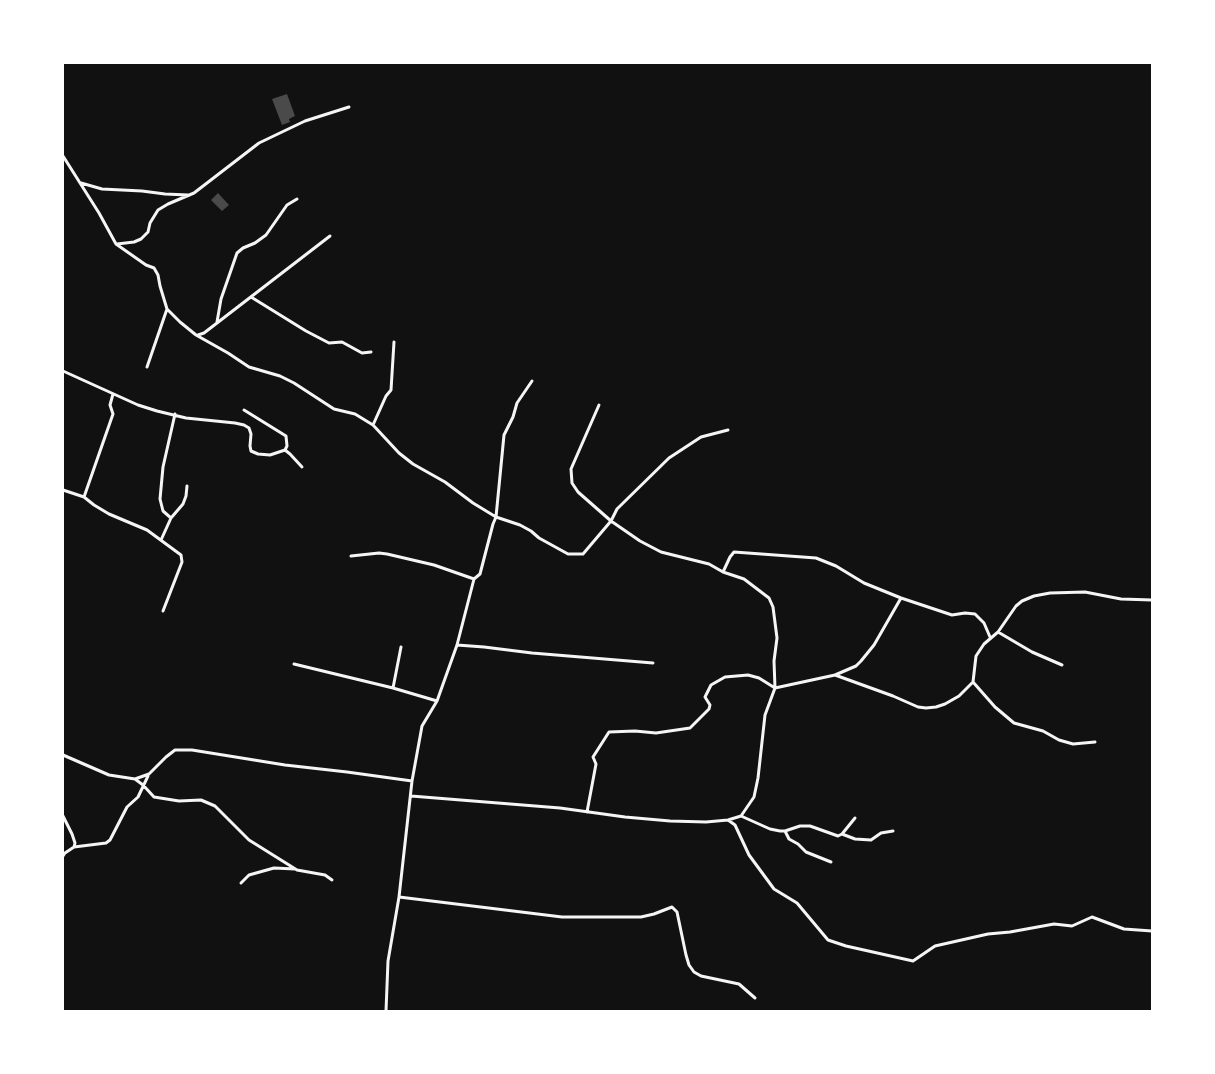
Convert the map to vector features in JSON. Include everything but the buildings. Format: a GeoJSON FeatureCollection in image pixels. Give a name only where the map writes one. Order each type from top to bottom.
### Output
{"type":"FeatureCollection","features":[{"type":"Feature","properties":{"kind":"street"},"geometry":{"type":"LineString","coordinates":[[116,244],[141,239],[148,232],[150,223],[158,210],[189,195],[259,143],[305,121],[349,107]]}},
{"type":"Feature","properties":{"kind":"street"},"geometry":{"type":"LineString","coordinates":[[63,156],[116,244],[154,268],[167,309],[196,335],[249,367],[280,376],[294,383],[334,410],[355,414],[373,425],[399,453],[413,464],[445,482],[496,518],[520,525],[568,554],[583,554],[611,521],[617,510],[669,458],[701,437],[728,430]]}},
{"type":"Feature","properties":{"kind":"street"},"geometry":{"type":"LineString","coordinates":[[80,183],[102,189],[189,195]]}},
{"type":"Feature","properties":{"kind":"street"},"geometry":{"type":"LineString","coordinates":[[217,323],[221,299],[237,253],[266,235],[287,205],[297,199]]}},
{"type":"Feature","properties":{"kind":"street"},"geometry":{"type":"LineString","coordinates":[[196,335],[204,333],[330,236]]}},
{"type":"Feature","properties":{"kind":"street"},"geometry":{"type":"LineString","coordinates":[[251,297],[331,344],[342,342],[362,353],[371,352]]}},
{"type":"Feature","properties":{"kind":"street"},"geometry":{"type":"LineString","coordinates":[[147,367],[167,309]]}},
{"type":"Feature","properties":{"kind":"street"},"geometry":{"type":"LineString","coordinates":[[204,333],[207,341]]}},
{"type":"Feature","properties":{"kind":"street"},"geometry":{"type":"LineString","coordinates":[[373,425],[391,390],[394,342]]}},
{"type":"Feature","properties":{"kind":"street"},"geometry":{"type":"LineString","coordinates":[[63,370],[138,405],[157,411],[186,418],[244,425],[249,428],[251,434],[249,446],[251,451],[258,454],[270,455],[285,450]]}},
{"type":"Feature","properties":{"kind":"street"},"geometry":{"type":"LineString","coordinates":[[386,1011],[388,961],[399,897],[412,781],[422,726],[437,701],[457,645],[474,579],[480,574],[496,518],[504,435],[517,403],[532,381]]}},
{"type":"Feature","properties":{"kind":"street"},"geometry":{"type":"LineString","coordinates":[[84,497],[114,414],[110,405],[113,394]]}},
{"type":"Feature","properties":{"kind":"street"},"geometry":{"type":"LineString","coordinates":[[411,796],[560,808],[670,821],[706,822],[741,816],[754,797],[765,715],[775,688],[774,661],[777,638],[772,603],[763,592],[744,579],[723,572],[709,564],[661,552],[640,541],[611,521],[578,492],[572,483],[572,469],[599,405]]}},
{"type":"Feature","properties":{"kind":"street"},"geometry":{"type":"LineString","coordinates":[[244,410],[286,436],[285,450]]}},
{"type":"Feature","properties":{"kind":"street"},"geometry":{"type":"LineString","coordinates":[[171,518],[163,511],[160,499],[163,467],[175,414]]}},
{"type":"Feature","properties":{"kind":"street"},"geometry":{"type":"LineString","coordinates":[[285,450],[302,467]]}},
{"type":"Feature","properties":{"kind":"street"},"geometry":{"type":"LineString","coordinates":[[161,540],[171,518],[183,504],[187,486]]}},
{"type":"Feature","properties":{"kind":"street"},"geometry":{"type":"LineString","coordinates":[[63,490],[84,497],[109,514],[147,530],[181,555],[182,562],[163,610]]}},
{"type":"Feature","properties":{"kind":"street"},"geometry":{"type":"LineString","coordinates":[[723,572],[734,552],[816,558],[836,566],[864,583],[901,598],[952,615],[964,613],[975,615],[984,623],[990,637]]}},
{"type":"Feature","properties":{"kind":"street"},"geometry":{"type":"LineString","coordinates":[[351,556],[387,554],[434,565],[474,579]]}},
{"type":"Feature","properties":{"kind":"street"},"geometry":{"type":"LineString","coordinates":[[835,675],[918,707],[926,708],[945,704],[959,696],[973,682],[976,656],[1022,601],[1050,593],[1085,592],[1121,599],[1152,600]]}},
{"type":"Feature","properties":{"kind":"street"},"geometry":{"type":"LineString","coordinates":[[587,812],[596,764],[593,757],[609,732],[656,733],[690,728],[709,709],[710,705],[705,697],[711,685],[725,677],[747,675],[759,678],[775,688],[835,675],[856,666],[874,645],[901,598]]}},
{"type":"Feature","properties":{"kind":"street"},"geometry":{"type":"LineString","coordinates":[[998,632],[1032,652],[1062,665]]}},
{"type":"Feature","properties":{"kind":"street"},"geometry":{"type":"LineString","coordinates":[[457,645],[654,663]]}},
{"type":"Feature","properties":{"kind":"street"},"geometry":{"type":"LineString","coordinates":[[393,688],[401,647]]}},
{"type":"Feature","properties":{"kind":"street"},"geometry":{"type":"LineString","coordinates":[[294,664],[437,701]]}},
{"type":"Feature","properties":{"kind":"street"},"geometry":{"type":"LineString","coordinates":[[973,682],[995,707],[1014,723],[1043,731],[1059,740],[1073,744],[1095,742]]}},
{"type":"Feature","properties":{"kind":"street"},"geometry":{"type":"LineString","coordinates":[[63,856],[74,847],[106,843],[110,840],[127,807],[138,797],[148,774],[175,750],[192,750],[285,765],[412,781]]}},
{"type":"Feature","properties":{"kind":"street"},"geometry":{"type":"LineString","coordinates":[[64,757],[109,775],[135,779],[154,797],[179,801],[201,800],[214,806],[249,840],[297,870]]}},
{"type":"Feature","properties":{"kind":"street"},"geometry":{"type":"LineString","coordinates":[[135,779],[148,774]]}},
{"type":"Feature","properties":{"kind":"street"},"geometry":{"type":"LineString","coordinates":[[63,816],[72,834],[74,847]]}},
{"type":"Feature","properties":{"kind":"street"},"geometry":{"type":"LineString","coordinates":[[741,816],[770,829],[785,831],[800,826],[810,826],[838,836],[855,818]]}},
{"type":"Feature","properties":{"kind":"street"},"geometry":{"type":"LineString","coordinates":[[728,820],[735,825],[749,855],[774,889],[797,903],[828,940],[846,946],[913,961],[935,946],[988,934],[1054,924],[1072,926],[1092,916],[1124,929],[1152,931]]}},
{"type":"Feature","properties":{"kind":"street"},"geometry":{"type":"LineString","coordinates":[[785,831],[789,839],[806,852],[831,862]]}},
{"type":"Feature","properties":{"kind":"street"},"geometry":{"type":"LineString","coordinates":[[842,834],[855,839],[872,840],[881,833],[893,831]]}},
{"type":"Feature","properties":{"kind":"street"},"geometry":{"type":"LineString","coordinates":[[241,883],[249,875],[274,868],[325,875],[332,880]]}},
{"type":"Feature","properties":{"kind":"street"},"geometry":{"type":"LineString","coordinates":[[399,897],[562,917],[641,917],[672,908],[677,912],[686,955],[693,972],[701,976],[739,984],[755,998]]}}]}
